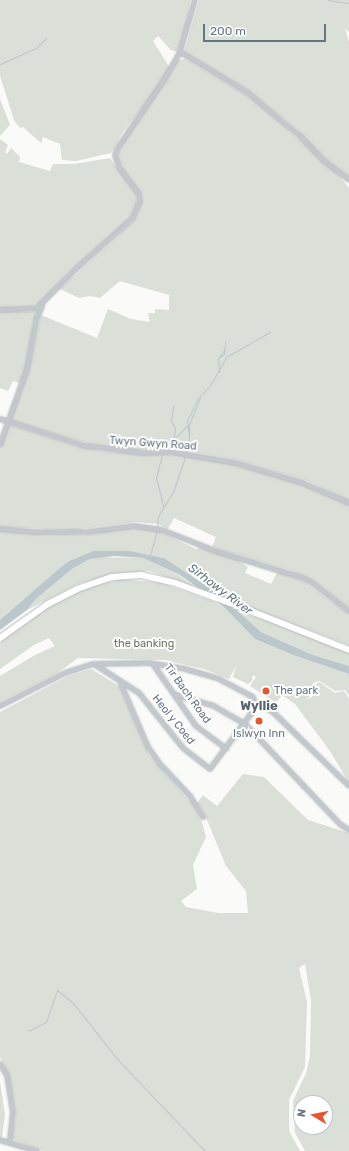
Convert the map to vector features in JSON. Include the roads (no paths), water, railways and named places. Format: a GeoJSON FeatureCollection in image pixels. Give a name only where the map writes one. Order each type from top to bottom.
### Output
{"type":"FeatureCollection","features":[{"type":"Feature","properties":{"kind":"main road"},"geometry":{"type":"LineString","coordinates":[[0,638],[62,596],[112,577],[140,575],[190,589],[238,606],[349,650]]}},
{"type":"Feature","properties":{"kind":"street"},"geometry":{"type":"LineString","coordinates":[[0,445],[7,421],[27,369],[37,318],[42,305],[75,270],[123,230],[136,214],[140,201],[140,194],[120,169],[115,155],[117,149],[164,80],[180,52],[195,0]]}},
{"type":"Feature","properties":{"kind":"street"},"geometry":{"type":"LineString","coordinates":[[180,52],[248,93],[299,135],[324,161],[349,180]]}},
{"type":"Feature","properties":{"kind":"street"},"geometry":{"type":"LineString","coordinates":[[0,310],[30,310],[42,305]]}},
{"type":"Feature","properties":{"kind":"street","name":"Twyn Gwyn Road"},"geometry":{"type":"LineString","coordinates":[[0,419],[85,446],[143,453],[172,452],[236,463],[303,483],[349,503]]}},
{"type":"Feature","properties":{"kind":"street"},"geometry":{"type":"LineString","coordinates":[[0,529],[74,532],[134,526],[162,530],[215,550],[300,577],[311,582],[349,611]]}},
{"type":"Feature","properties":{"kind":"street"},"geometry":{"type":"LineString","coordinates":[[0,706],[79,668],[93,664],[154,664],[185,668],[219,679],[253,697],[256,707],[226,749]]}},
{"type":"Feature","properties":{"kind":"street","name":"Heol y Coed"},"geometry":{"type":"LineString","coordinates":[[93,664],[122,684],[139,693],[182,748],[210,769],[226,749]]}},
{"type":"Feature","properties":{"kind":"street","name":"Tir Bach Road"},"geometry":{"type":"LineString","coordinates":[[154,664],[196,726],[226,749]]}},
{"type":"Feature","properties":{"kind":"street"},"geometry":{"type":"LineString","coordinates":[[122,684],[148,746],[160,764],[191,797],[203,817]]}},
{"type":"Feature","properties":{"kind":"street"},"geometry":{"type":"LineString","coordinates":[[176,695],[212,706],[245,724],[340,824],[349,830]]}},
{"type":"Feature","properties":{"kind":"street"},"geometry":{"type":"LineString","coordinates":[[256,707],[269,708],[349,786]]}},
{"type":"Feature","properties":{"kind":"street"},"geometry":{"type":"LineString","coordinates":[[0,1064],[7,1076],[13,1112],[10,1141]]}},
{"type":"Feature","properties":{"kind":"street"},"geometry":{"type":"LineString","coordinates":[[0,1140],[10,1141],[37,1151]]}},
{"type":"Feature","properties":{"kind":"waterway"},"geometry":{"type":"LineString","coordinates":[[328,0],[349,3]]}},
{"type":"Feature","properties":{"kind":"waterway"},"geometry":{"type":"LineString","coordinates":[[0,64],[36,48],[46,38]]}},
{"type":"Feature","properties":{"kind":"waterway"},"geometry":{"type":"LineString","coordinates":[[186,454],[189,437],[187,421],[198,398],[210,386],[226,357],[270,332]]}},
{"type":"Feature","properties":{"kind":"waterway"},"geometry":{"type":"LineString","coordinates":[[219,372],[218,358],[224,354],[225,342]]}},
{"type":"Feature","properties":{"kind":"waterway"},"geometry":{"type":"LineString","coordinates":[[219,357],[224,350]]}},
{"type":"Feature","properties":{"kind":"waterway"},"geometry":{"type":"LineString","coordinates":[[189,436],[189,425],[200,398]]}},
{"type":"Feature","properties":{"kind":"waterway"},"geometry":{"type":"LineString","coordinates":[[173,406],[171,421],[175,428],[174,437]]}},
{"type":"Feature","properties":{"kind":"waterway"},"geometry":{"type":"LineString","coordinates":[[164,450],[186,426]]}},
{"type":"Feature","properties":{"kind":"waterway"},"geometry":{"type":"LineString","coordinates":[[162,455],[156,477],[163,506]]}},
{"type":"Feature","properties":{"kind":"waterway"},"geometry":{"type":"LineString","coordinates":[[157,527],[158,516],[173,492],[185,457]]}},
{"type":"Feature","properties":{"kind":"waterway"},"geometry":{"type":"LineString","coordinates":[[150,556],[157,530]]}},
{"type":"Feature","properties":{"kind":"waterway"},"geometry":{"type":"LineString","coordinates":[[28,1031],[46,1022],[57,990],[73,1003],[118,1060],[205,1151]]}},
{"type":"Feature","properties":{"kind":"place","name":"The park"},"geometry":{"type":"Point","coordinates":[266,691]}},
{"type":"Feature","properties":{"kind":"place","name":"Islwyn Inn"},"geometry":{"type":"Point","coordinates":[259,721]}},
{"type":"Feature","properties":{"kind":"district","name":"Wyllie"},"geometry":{"type":"Point","coordinates":[259,706]}},
{"type":"Feature","properties":{"kind":"water label","name":"Sirhowy River"},"geometry":{"type":"Point","coordinates":[220,590]}},
{"type":"Feature","properties":{"kind":"park label","name":"the banking"},"geometry":{"type":"Point","coordinates":[144,644]}}]}
